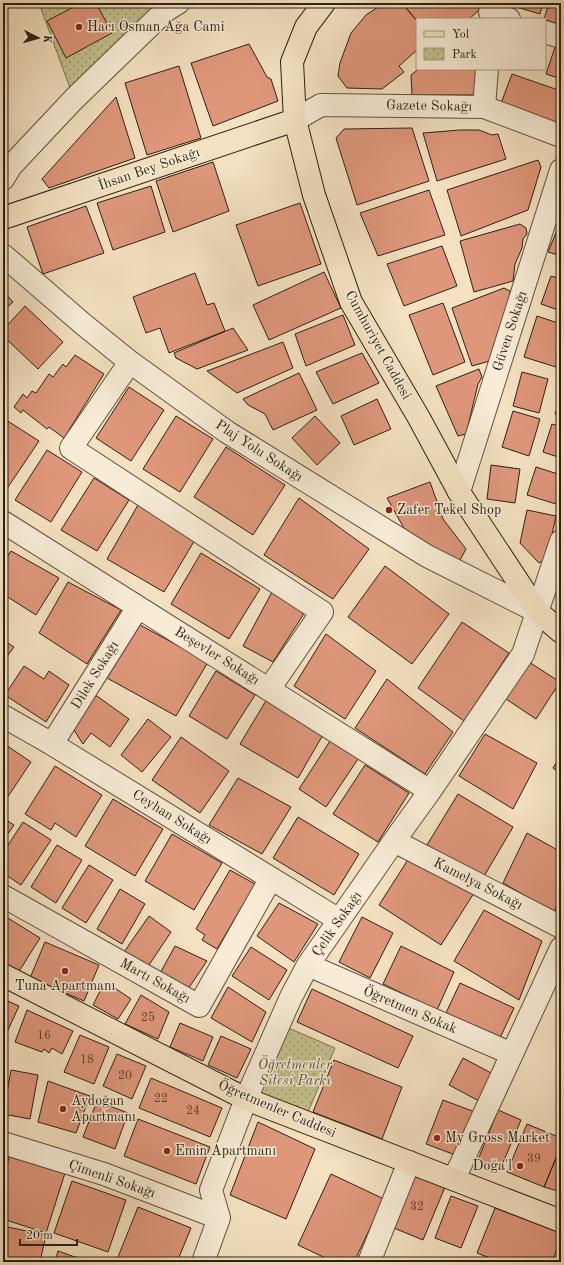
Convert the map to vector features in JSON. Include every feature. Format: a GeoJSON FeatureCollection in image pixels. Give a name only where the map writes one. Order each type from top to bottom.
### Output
{"type":"FeatureCollection","features":[{"type":"Feature","properties":{"kind":"main road","name":"Cumhuriyet Caddesi"},"geometry":{"type":"LineString","coordinates":[[324,3],[306,27],[292,62],[295,120],[314,195],[351,302],[419,418],[459,492],[538,612],[561,632]]}},
{"type":"Feature","properties":{"kind":"main road","name":"İhsan Bey Sokağı"},"geometry":{"type":"LineString","coordinates":[[3,218],[295,120]]}},
{"type":"Feature","properties":{"kind":"main road","name":"Öğretmenler Caddesi"},"geometry":{"type":"LineString","coordinates":[[3,975],[246,1099],[561,1222]]}},
{"type":"Feature","properties":{"kind":"street"},"geometry":{"type":"LineString","coordinates":[[3,179],[11,166],[74,99],[165,11],[178,3]]}},
{"type":"Feature","properties":{"kind":"street"},"geometry":{"type":"LineString","coordinates":[[546,32],[561,37]]}},
{"type":"Feature","properties":{"kind":"street"},"geometry":{"type":"LineString","coordinates":[[484,107],[487,70]]}},
{"type":"Feature","properties":{"kind":"street","name":"Gazete Sokağı"},"geometry":{"type":"LineString","coordinates":[[295,120],[321,105],[484,107],[561,136]]}},
{"type":"Feature","properties":{"kind":"street","name":"Güven Sokağı"},"geometry":{"type":"LineString","coordinates":[[459,492],[561,170]]}},
{"type":"Feature","properties":{"kind":"street","name":"Plaj Yolu Sokağı"},"geometry":{"type":"LineString","coordinates":[[3,255],[83,324],[130,362],[227,432],[420,552],[538,612]]}},
{"type":"Feature","properties":{"kind":"street"},"geometry":{"type":"LineString","coordinates":[[130,362],[71,448],[322,612],[269,689]]}},
{"type":"Feature","properties":{"kind":"street","name":"Beşevler Sokağı"},"geometry":{"type":"LineString","coordinates":[[3,522],[430,791]]}},
{"type":"Feature","properties":{"kind":"street","name":"Çelik Sokağı"},"geometry":{"type":"LineString","coordinates":[[219,1218],[211,1190],[246,1099],[291,997],[308,965],[394,840],[430,791],[523,654],[561,541]]}},
{"type":"Feature","properties":{"kind":"street","name":"Dilek Sokağı"},"geometry":{"type":"LineString","coordinates":[[52,744],[138,607]]}},
{"type":"Feature","properties":{"kind":"street","name":"Ceyhan Sokağı"},"geometry":{"type":"LineString","coordinates":[[3,716],[52,744],[339,920]]}},
{"type":"Feature","properties":{"kind":"street","name":"Kamelya Sokağı"},"geometry":{"type":"LineString","coordinates":[[394,840],[561,927]]}},
{"type":"Feature","properties":{"kind":"street","name":"Martı Sokağı"},"geometry":{"type":"LineString","coordinates":[[3,896],[199,1006],[271,878]]}},
{"type":"Feature","properties":{"kind":"street"},"geometry":{"type":"LineString","coordinates":[[454,1179],[561,948]]}},
{"type":"Feature","properties":{"kind":"street","name":"Öğretmen Sokak"},"geometry":{"type":"LineString","coordinates":[[308,965],[512,1054]]}},
{"type":"Feature","properties":{"kind":"street","name":"Çimenli Sokağı"},"geometry":{"type":"LineString","coordinates":[[3,1143],[104,1174],[219,1218]]}},
{"type":"Feature","properties":{"kind":"street"},"geometry":{"type":"LineString","coordinates":[[369,1262],[409,1162]]}},
{"type":"Feature","properties":{"kind":"street"},"geometry":{"type":"LineString","coordinates":[[203,1262],[219,1218]]}},
{"type":"Feature","properties":{"kind":"green space"},"geometry":{"type":"Polygon","coordinates":[[[39,3],[178,3],[74,99],[39,3]]]}},
{"type":"Feature","properties":{"kind":"green space","name":"Öğretmenler Sitesi Parkı"},"geometry":{"type":"Polygon","coordinates":[[[286,1027],[335,1048],[305,1119],[255,1097],[286,1027]]]}},
{"type":"Feature","properties":{"kind":"building","name":"Hacı Osman Ağa Cami"},"geometry":{"type":"Polygon","coordinates":[[[81,3],[96,3],[112,33],[66,58],[47,21],[81,3]]]}},
{"type":"Feature","properties":{"kind":"building"},"geometry":{"type":"Polygon","coordinates":[[[384,3],[402,3],[416,20],[416,51],[399,66],[404,72],[382,89],[347,88],[338,76],[340,63],[351,33],[366,15],[384,3]]]}},
{"type":"Feature","properties":{"kind":"building"},"geometry":{"type":"Polygon","coordinates":[[[402,3],[479,3],[479,10],[470,18],[416,18],[416,20],[402,3]]]}},
{"type":"Feature","properties":{"kind":"building"},"geometry":{"type":"Polygon","coordinates":[[[503,3],[543,3],[540,14],[503,3]]]}},
{"type":"Feature","properties":{"kind":"building"},"geometry":{"type":"Polygon","coordinates":[[[549,3],[561,3],[561,25],[544,18],[549,3]]]}},
{"type":"Feature","properties":{"kind":"building"},"geometry":{"type":"Polygon","coordinates":[[[249,44],[267,77],[271,79],[278,101],[213,126],[191,63],[249,44]]]}},
{"type":"Feature","properties":{"kind":"building"},"geometry":{"type":"Polygon","coordinates":[[[555,47],[561,49],[561,79],[546,74],[555,47]]]}},
{"type":"Feature","properties":{"kind":"building"},"geometry":{"type":"Polygon","coordinates":[[[179,66],[201,138],[147,155],[125,83],[179,66]]]}},
{"type":"Feature","properties":{"kind":"building"},"geometry":{"type":"Polygon","coordinates":[[[418,70],[476,70],[476,95],[412,95],[411,75],[418,70]]]}},
{"type":"Feature","properties":{"kind":"building"},"geometry":{"type":"Polygon","coordinates":[[[512,74],[561,91],[561,128],[500,106],[512,74]]]}},
{"type":"Feature","properties":{"kind":"building"},"geometry":{"type":"Polygon","coordinates":[[[116,97],[135,158],[49,188],[42,179],[116,97]]]}},
{"type":"Feature","properties":{"kind":"building"},"geometry":{"type":"Polygon","coordinates":[[[3,126],[7,130],[3,135],[3,126]]]}},
{"type":"Feature","properties":{"kind":"building"},"geometry":{"type":"Polygon","coordinates":[[[412,128],[429,181],[357,205],[336,138],[344,129],[412,128]]]}},
{"type":"Feature","properties":{"kind":"building"},"geometry":{"type":"Polygon","coordinates":[[[479,130],[492,135],[498,134],[506,159],[437,181],[423,133],[479,130]]]}},
{"type":"Feature","properties":{"kind":"building"},"geometry":{"type":"Polygon","coordinates":[[[538,160],[541,167],[528,210],[461,236],[447,190],[538,160]]]}},
{"type":"Feature","properties":{"kind":"building"},"geometry":{"type":"Polygon","coordinates":[[[213,162],[229,211],[173,232],[156,181],[213,162]]]}},
{"type":"Feature","properties":{"kind":"building"},"geometry":{"type":"Polygon","coordinates":[[[151,186],[165,232],[113,250],[97,203],[151,186]]]}},
{"type":"Feature","properties":{"kind":"building"},"geometry":{"type":"Polygon","coordinates":[[[429,190],[445,235],[378,256],[360,213],[429,190]]]}},
{"type":"Feature","properties":{"kind":"building"},"geometry":{"type":"Polygon","coordinates":[[[300,203],[321,264],[258,286],[236,225],[300,203]]]}},
{"type":"Feature","properties":{"kind":"building"},"geometry":{"type":"Polygon","coordinates":[[[86,206],[104,253],[43,274],[27,227],[86,206]]]}},
{"type":"Feature","properties":{"kind":"building"},"geometry":{"type":"Polygon","coordinates":[[[520,224],[526,228],[527,234],[523,239],[522,248],[515,264],[513,281],[474,292],[460,241],[520,224]]]}},
{"type":"Feature","properties":{"kind":"building"},"geometry":{"type":"Polygon","coordinates":[[[557,230],[561,231],[561,256],[548,252],[557,230]]]}},
{"type":"Feature","properties":{"kind":"building"},"geometry":{"type":"Polygon","coordinates":[[[442,246],[457,286],[404,306],[387,264],[442,246]]]}},
{"type":"Feature","properties":{"kind":"building"},"geometry":{"type":"Polygon","coordinates":[[[324,272],[341,308],[269,340],[253,305],[324,272]]]}},
{"type":"Feature","properties":{"kind":"building"},"geometry":{"type":"Polygon","coordinates":[[[195,273],[207,305],[214,303],[225,331],[169,353],[160,328],[146,333],[133,297],[195,273]]]}},
{"type":"Feature","properties":{"kind":"building"},"geometry":{"type":"Polygon","coordinates":[[[551,276],[561,279],[561,311],[541,304],[551,276]]]}},
{"type":"Feature","properties":{"kind":"building"},"geometry":{"type":"Polygon","coordinates":[[[504,288],[510,291],[510,297],[493,347],[493,360],[472,366],[452,308],[504,288]]]}},
{"type":"Feature","properties":{"kind":"building"},"geometry":{"type":"Polygon","coordinates":[[[3,291],[13,302],[3,311],[3,291]]]}},
{"type":"Feature","properties":{"kind":"building"},"geometry":{"type":"Polygon","coordinates":[[[443,303],[465,362],[433,375],[409,315],[443,303]]]}},
{"type":"Feature","properties":{"kind":"building"},"geometry":{"type":"Polygon","coordinates":[[[25,306],[63,342],[38,369],[3,336],[3,330],[25,306]]]}},
{"type":"Feature","properties":{"kind":"building"},"geometry":{"type":"Polygon","coordinates":[[[343,315],[355,345],[306,366],[295,334],[343,315]]]}},
{"type":"Feature","properties":{"kind":"building"},"geometry":{"type":"Polygon","coordinates":[[[537,316],[561,324],[561,349],[556,367],[524,357],[537,316]]]}},
{"type":"Feature","properties":{"kind":"building"},"geometry":{"type":"Polygon","coordinates":[[[233,328],[248,350],[197,369],[176,358],[174,353],[233,328]]]}},
{"type":"Feature","properties":{"kind":"building"},"geometry":{"type":"Polygon","coordinates":[[[283,342],[293,368],[237,393],[207,371],[283,342]]]}},
{"type":"Feature","properties":{"kind":"building"},"geometry":{"type":"Polygon","coordinates":[[[362,353],[379,383],[333,404],[316,372],[362,353]]]}},
{"type":"Feature","properties":{"kind":"building"},"geometry":{"type":"Polygon","coordinates":[[[75,355],[104,374],[64,438],[49,427],[47,429],[23,410],[21,413],[14,407],[23,394],[27,398],[32,391],[36,393],[49,374],[53,377],[63,364],[66,367],[75,355]]]}},
{"type":"Feature","properties":{"kind":"building"},"geometry":{"type":"Polygon","coordinates":[[[479,369],[482,377],[478,384],[466,434],[458,436],[436,386],[479,369]]]}},
{"type":"Feature","properties":{"kind":"building"},"geometry":{"type":"Polygon","coordinates":[[[522,372],[548,379],[539,413],[513,406],[522,372]]]}},
{"type":"Feature","properties":{"kind":"building"},"geometry":{"type":"Polygon","coordinates":[[[299,373],[317,410],[273,430],[265,414],[248,405],[243,399],[299,373]]]}},
{"type":"Feature","properties":{"kind":"building"},"geometry":{"type":"Polygon","coordinates":[[[129,387],[164,410],[131,461],[96,438],[129,387]]]}},
{"type":"Feature","properties":{"kind":"building"},"geometry":{"type":"Polygon","coordinates":[[[561,395],[561,415],[555,414],[561,395]]]}},
{"type":"Feature","properties":{"kind":"building"},"geometry":{"type":"Polygon","coordinates":[[[377,399],[391,429],[354,445],[341,416],[377,399]]]}},
{"type":"Feature","properties":{"kind":"building"},"geometry":{"type":"Polygon","coordinates":[[[513,411],[540,419],[529,456],[502,447],[513,411]]]}},
{"type":"Feature","properties":{"kind":"building"},"geometry":{"type":"Polygon","coordinates":[[[176,416],[213,439],[180,492],[143,469],[176,416]]]}},
{"type":"Feature","properties":{"kind":"building"},"geometry":{"type":"Polygon","coordinates":[[[315,416],[340,443],[317,465],[292,438],[315,416]]]}},
{"type":"Feature","properties":{"kind":"building"},"geometry":{"type":"Polygon","coordinates":[[[3,418],[39,441],[4,493],[3,492],[3,418]]]}},
{"type":"Feature","properties":{"kind":"building"},"geometry":{"type":"Polygon","coordinates":[[[552,424],[561,427],[561,458],[543,452],[552,424]]]}},
{"type":"Feature","properties":{"kind":"building"},"geometry":{"type":"Polygon","coordinates":[[[226,447],[285,485],[253,535],[194,497],[226,447]]]}},
{"type":"Feature","properties":{"kind":"building"},"geometry":{"type":"Polygon","coordinates":[[[47,450],[82,472],[51,522],[15,500],[47,450]]]}},
{"type":"Feature","properties":{"kind":"building"},"geometry":{"type":"Polygon","coordinates":[[[491,465],[520,469],[515,503],[487,499],[491,465]]]}},
{"type":"Feature","properties":{"kind":"building"},"geometry":{"type":"Polygon","coordinates":[[[536,467],[561,475],[561,489],[556,504],[527,495],[536,467]]]}},
{"type":"Feature","properties":{"kind":"building"},"geometry":{"type":"Polygon","coordinates":[[[94,478],[129,500],[97,551],[61,530],[94,478]]]}},
{"type":"Feature","properties":{"kind":"building"},"geometry":{"type":"Polygon","coordinates":[[[430,482],[443,519],[466,549],[458,564],[405,530],[387,498],[430,482]]]}},
{"type":"Feature","properties":{"kind":"building"},"geometry":{"type":"Polygon","coordinates":[[[299,498],[369,549],[333,599],[264,555],[299,498]]]}},
{"type":"Feature","properties":{"kind":"building"},"geometry":{"type":"Polygon","coordinates":[[[138,505],[196,538],[164,592],[107,559],[138,505]]]}},
{"type":"Feature","properties":{"kind":"building"},"geometry":{"type":"Polygon","coordinates":[[[527,510],[556,516],[547,558],[539,563],[520,543],[527,510]]]}},
{"type":"Feature","properties":{"kind":"building"},"geometry":{"type":"Polygon","coordinates":[[[11,551],[59,578],[36,615],[3,594],[3,564],[11,551]]]}},
{"type":"Feature","properties":{"kind":"building"},"geometry":{"type":"Polygon","coordinates":[[[201,553],[260,589],[229,639],[171,604],[201,553]]]}},
{"type":"Feature","properties":{"kind":"building"},"geometry":{"type":"Polygon","coordinates":[[[385,566],[449,614],[412,664],[348,617],[385,566]]]}},
{"type":"Feature","properties":{"kind":"building"},"geometry":{"type":"Polygon","coordinates":[[[68,582],[121,610],[87,664],[39,633],[68,582]]]}},
{"type":"Feature","properties":{"kind":"building"},"geometry":{"type":"Polygon","coordinates":[[[272,592],[301,608],[303,615],[273,662],[243,646],[272,592]]]}},
{"type":"Feature","properties":{"kind":"building"},"geometry":{"type":"Polygon","coordinates":[[[462,622],[509,653],[464,721],[418,688],[462,622]]]}},
{"type":"Feature","properties":{"kind":"building"},"geometry":{"type":"Polygon","coordinates":[[[140,625],[208,662],[176,716],[107,678],[140,625]]]}},
{"type":"Feature","properties":{"kind":"building"},"geometry":{"type":"Polygon","coordinates":[[[326,634],[376,671],[345,719],[294,686],[326,634]]]}},
{"type":"Feature","properties":{"kind":"building"},"geometry":{"type":"Polygon","coordinates":[[[3,640],[14,647],[3,662],[3,640]]]}},
{"type":"Feature","properties":{"kind":"building"},"geometry":{"type":"Polygon","coordinates":[[[529,662],[560,682],[536,719],[506,699],[529,662]]]}},
{"type":"Feature","properties":{"kind":"building"},"geometry":{"type":"Polygon","coordinates":[[[24,666],[44,679],[49,671],[69,685],[46,722],[5,695],[24,666]]]}},
{"type":"Feature","properties":{"kind":"building"},"geometry":{"type":"Polygon","coordinates":[[[216,671],[255,695],[227,739],[189,716],[216,671]]]}},
{"type":"Feature","properties":{"kind":"building"},"geometry":{"type":"Polygon","coordinates":[[[387,679],[453,732],[425,774],[355,728],[387,679]]]}},
{"type":"Feature","properties":{"kind":"building"},"geometry":{"type":"Polygon","coordinates":[[[94,694],[129,719],[110,747],[91,733],[83,744],[72,727],[94,694]]]}},
{"type":"Feature","properties":{"kind":"building"},"geometry":{"type":"Polygon","coordinates":[[[267,699],[324,733],[298,778],[240,744],[267,699]]]}},
{"type":"Feature","properties":{"kind":"building"},"geometry":{"type":"Polygon","coordinates":[[[148,719],[171,737],[142,772],[121,755],[148,719]]]}},
{"type":"Feature","properties":{"kind":"building"},"geometry":{"type":"Polygon","coordinates":[[[485,734],[537,763],[513,809],[459,776],[485,734]]]}},
{"type":"Feature","properties":{"kind":"building"},"geometry":{"type":"Polygon","coordinates":[[[181,737],[229,771],[200,813],[152,780],[181,737]]]}},
{"type":"Feature","properties":{"kind":"building"},"geometry":{"type":"Polygon","coordinates":[[[330,741],[358,759],[326,807],[299,789],[330,741]]]}},
{"type":"Feature","properties":{"kind":"building"},"geometry":{"type":"Polygon","coordinates":[[[3,743],[31,762],[3,804],[3,743]]]}},
{"type":"Feature","properties":{"kind":"building"},"geometry":{"type":"Polygon","coordinates":[[[561,755],[561,774],[553,768],[561,755]]]}},
{"type":"Feature","properties":{"kind":"building"},"geometry":{"type":"Polygon","coordinates":[[[365,765],[409,793],[378,842],[333,814],[365,765]]]}},
{"type":"Feature","properties":{"kind":"building"},"geometry":{"type":"Polygon","coordinates":[[[55,766],[102,795],[76,837],[55,823],[51,830],[25,814],[55,766]]]}},
{"type":"Feature","properties":{"kind":"building"},"geometry":{"type":"Polygon","coordinates":[[[238,778],[291,807],[262,854],[209,825],[238,778]]]}},
{"type":"Feature","properties":{"kind":"building"},"geometry":{"type":"Polygon","coordinates":[[[458,794],[513,827],[483,878],[427,845],[458,794]]]}},
{"type":"Feature","properties":{"kind":"building"},"geometry":{"type":"Polygon","coordinates":[[[113,799],[163,829],[135,876],[85,846],[113,799]]]}},
{"type":"Feature","properties":{"kind":"building"},"geometry":{"type":"Polygon","coordinates":[[[298,817],[359,854],[334,895],[273,858],[298,817]]]}},
{"type":"Feature","properties":{"kind":"building"},"geometry":{"type":"Polygon","coordinates":[[[3,818],[14,825],[3,841],[3,818]]]}},
{"type":"Feature","properties":{"kind":"building"},"geometry":{"type":"Polygon","coordinates":[[[23,822],[51,840],[21,885],[3,873],[3,853],[23,822]]]}},
{"type":"Feature","properties":{"kind":"building"},"geometry":{"type":"Polygon","coordinates":[[[527,833],[561,852],[561,895],[554,912],[503,883],[527,833]]]}},
{"type":"Feature","properties":{"kind":"building"},"geometry":{"type":"Polygon","coordinates":[[[172,834],[222,863],[194,910],[145,881],[172,834]]]}},
{"type":"Feature","properties":{"kind":"building"},"geometry":{"type":"Polygon","coordinates":[[[57,845],[82,860],[56,903],[31,887],[57,845]]]}},
{"type":"Feature","properties":{"kind":"building"},"geometry":{"type":"Polygon","coordinates":[[[411,855],[474,893],[441,945],[379,905],[411,855]]]}},
{"type":"Feature","properties":{"kind":"building"},"geometry":{"type":"Polygon","coordinates":[[[89,865],[113,880],[86,923],[62,908],[89,865]]]}},
{"type":"Feature","properties":{"kind":"building"},"geometry":{"type":"Polygon","coordinates":[[[230,870],[255,884],[217,949],[202,940],[205,935],[196,929],[230,870]]]}},
{"type":"Feature","properties":{"kind":"building"},"geometry":{"type":"Polygon","coordinates":[[[120,889],[145,904],[122,944],[97,929],[120,889]]]}},
{"type":"Feature","properties":{"kind":"building"},"geometry":{"type":"Polygon","coordinates":[[[279,903],[318,924],[294,962],[257,936],[279,903]]]}},
{"type":"Feature","properties":{"kind":"building"},"geometry":{"type":"Polygon","coordinates":[[[484,910],[542,941],[519,1000],[454,961],[484,910]]]}},
{"type":"Feature","properties":{"kind":"building"},"geometry":{"type":"Polygon","coordinates":[[[3,915],[40,938],[18,973],[3,964],[3,915]]]}},
{"type":"Feature","properties":{"kind":"building"},"geometry":{"type":"Polygon","coordinates":[[[149,916],[171,932],[145,971],[122,955],[149,916]]]}},
{"type":"Feature","properties":{"kind":"building"},"geometry":{"type":"Polygon","coordinates":[[[362,917],[393,933],[370,978],[339,962],[362,917]]]}},
{"type":"Feature","properties":{"kind":"building","name":"Tuna Apartmanı"},"geometry":{"type":"Polygon","coordinates":[[[45,942],[99,965],[84,1001],[30,978],[45,942]]]}},
{"type":"Feature","properties":{"kind":"building"},"geometry":{"type":"Polygon","coordinates":[[[175,946],[207,961],[186,992],[158,977],[175,946]]]}},
{"type":"Feature","properties":{"kind":"building"},"geometry":{"type":"Polygon","coordinates":[[[401,946],[454,972],[437,1010],[383,984],[401,946]]]}},
{"type":"Feature","properties":{"kind":"building"},"geometry":{"type":"Polygon","coordinates":[[[251,947],[287,970],[269,1000],[232,976],[251,947]]]}},
{"type":"Feature","properties":{"kind":"building"},"geometry":{"type":"Polygon","coordinates":[[[460,983],[514,1008],[500,1038],[446,1013],[460,983]]]}},
{"type":"Feature","properties":{"kind":"building"},"geometry":{"type":"Polygon","coordinates":[[[109,984],[131,999],[118,1019],[93,1005],[101,989],[109,984]]]}},
{"type":"Feature","properties":{"kind":"building"},"geometry":{"type":"Polygon","coordinates":[[[228,987],[266,1012],[252,1042],[211,1018],[228,987]]]}},
{"type":"Feature","properties":{"kind":"building"},"geometry":{"type":"Polygon","coordinates":[[[312,989],[413,1036],[398,1068],[297,1022],[312,989]]]}},
{"type":"Feature","properties":{"kind":"building"},"geometry":{"type":"Polygon","coordinates":[[[141,995],[169,1012],[158,1039],[125,1024],[141,995]]]}},
{"type":"Feature","properties":{"kind":"building"},"geometry":{"type":"Polygon","coordinates":[[[3,999],[19,1006],[3,1041],[3,999]]]}},
{"type":"Feature","properties":{"kind":"building"},"geometry":{"type":"Polygon","coordinates":[[[27,1010],[73,1031],[62,1054],[52,1048],[49,1053],[44,1049],[42,1052],[15,1042],[27,1010]]]}},
{"type":"Feature","properties":{"kind":"building"},"geometry":{"type":"Polygon","coordinates":[[[180,1023],[213,1037],[203,1061],[170,1047],[180,1023]]]}},
{"type":"Feature","properties":{"kind":"building"},"geometry":{"type":"Polygon","coordinates":[[[80,1035],[109,1047],[94,1084],[64,1072],[80,1035]]]}},
{"type":"Feature","properties":{"kind":"building"},"geometry":{"type":"Polygon","coordinates":[[[221,1036],[251,1049],[237,1078],[208,1065],[221,1036]]]}},
{"type":"Feature","properties":{"kind":"building"},"geometry":{"type":"Polygon","coordinates":[[[117,1054],[146,1066],[132,1099],[103,1086],[117,1054]]]}},
{"type":"Feature","properties":{"kind":"building"},"geometry":{"type":"Polygon","coordinates":[[[463,1058],[493,1074],[479,1101],[449,1085],[463,1058]]]}},
{"type":"Feature","properties":{"kind":"building"},"geometry":{"type":"Polygon","coordinates":[[[334,1060],[402,1087],[382,1139],[313,1112],[334,1060]]]}},
{"type":"Feature","properties":{"kind":"building"},"geometry":{"type":"Polygon","coordinates":[[[11,1070],[38,1075],[30,1119],[3,1114],[11,1070]]]}},
{"type":"Feature","properties":{"kind":"building"},"geometry":{"type":"Polygon","coordinates":[[[151,1078],[222,1108],[210,1137],[139,1108],[151,1078]]]}},
{"type":"Feature","properties":{"kind":"building","name":"Aydoğan Apartmanı"},"geometry":{"type":"Polygon","coordinates":[[[48,1081],[90,1096],[76,1133],[38,1122],[48,1081]]]}},
{"type":"Feature","properties":{"kind":"building"},"geometry":{"type":"Polygon","coordinates":[[[443,1100],[475,1112],[458,1156],[426,1144],[443,1100]]]}},
{"type":"Feature","properties":{"kind":"building"},"geometry":{"type":"Polygon","coordinates":[[[97,1101],[128,1113],[115,1149],[83,1137],[97,1101]]]}},
{"type":"Feature","properties":{"kind":"building"},"geometry":{"type":"Polygon","coordinates":[[[498,1110],[521,1120],[500,1170],[478,1160],[498,1110]]]}},
{"type":"Feature","properties":{"kind":"building","name":"Emin Apartmanı"},"geometry":{"type":"Polygon","coordinates":[[[138,1119],[210,1147],[196,1184],[124,1156],[138,1119]]]}},
{"type":"Feature","properties":{"kind":"building"},"geometry":{"type":"Polygon","coordinates":[[[258,1122],[315,1149],[286,1219],[230,1195],[258,1122]]]}},
{"type":"Feature","properties":{"kind":"building"},"geometry":{"type":"Polygon","coordinates":[[[527,1124],[561,1138],[561,1146],[544,1187],[507,1172],[527,1124]]]}},
{"type":"Feature","properties":{"kind":"building"},"geometry":{"type":"Polygon","coordinates":[[[561,1146],[561,1192],[544,1187],[561,1146]]]}},
{"type":"Feature","properties":{"kind":"building"},"geometry":{"type":"Polygon","coordinates":[[[10,1155],[65,1173],[46,1233],[3,1219],[3,1178],[10,1155]]]}},
{"type":"Feature","properties":{"kind":"building"},"geometry":{"type":"Polygon","coordinates":[[[411,1173],[445,1187],[423,1240],[389,1226],[411,1173]]]}},
{"type":"Feature","properties":{"kind":"building"},"geometry":{"type":"Polygon","coordinates":[[[331,1174],[384,1199],[354,1262],[334,1262],[298,1245],[331,1174]]]}},
{"type":"Feature","properties":{"kind":"building"},"geometry":{"type":"Polygon","coordinates":[[[72,1181],[126,1200],[108,1252],[54,1233],[72,1181]]]}},
{"type":"Feature","properties":{"kind":"building"},"geometry":{"type":"Polygon","coordinates":[[[451,1196],[478,1206],[461,1248],[435,1238],[451,1196]]]}},
{"type":"Feature","properties":{"kind":"building"},"geometry":{"type":"Polygon","coordinates":[[[138,1207],[191,1228],[177,1262],[116,1262],[138,1207]]]}},
{"type":"Feature","properties":{"kind":"building"},"geometry":{"type":"Polygon","coordinates":[[[495,1208],[561,1233],[561,1238],[552,1262],[500,1262],[477,1253],[495,1208]]]}},
{"type":"Feature","properties":{"kind":"building"},"geometry":{"type":"Polygon","coordinates":[[[3,1226],[46,1235],[40,1262],[3,1262],[3,1226]]]}},
{"type":"Feature","properties":{"kind":"building"},"geometry":{"type":"Polygon","coordinates":[[[58,1251],[89,1262],[55,1262],[58,1251]]]}},
{"type":"Feature","properties":{"kind":"place","name":"Hacı Osman Ağa Cami"},"geometry":{"type":"Point","coordinates":[79,27]}},
{"type":"Feature","properties":{"kind":"place","name":"Zafer Tekel Shop"},"geometry":{"type":"Point","coordinates":[389,510]}},
{"type":"Feature","properties":{"kind":"place","name":"Tuna Apartmanı"},"geometry":{"type":"Point","coordinates":[65,971]}},
{"type":"Feature","properties":{"kind":"place","name":"Aydoğan Apartmanı"},"geometry":{"type":"Point","coordinates":[63,1109]}},
{"type":"Feature","properties":{"kind":"place","name":"My Gross Market"},"geometry":{"type":"Point","coordinates":[437,1138]}},
{"type":"Feature","properties":{"kind":"place","name":"Emin Apartmanı"},"geometry":{"type":"Point","coordinates":[167,1151]}},
{"type":"Feature","properties":{"kind":"place","name":"Doğa'l"},"geometry":{"type":"Point","coordinates":[520,1166]}}]}
